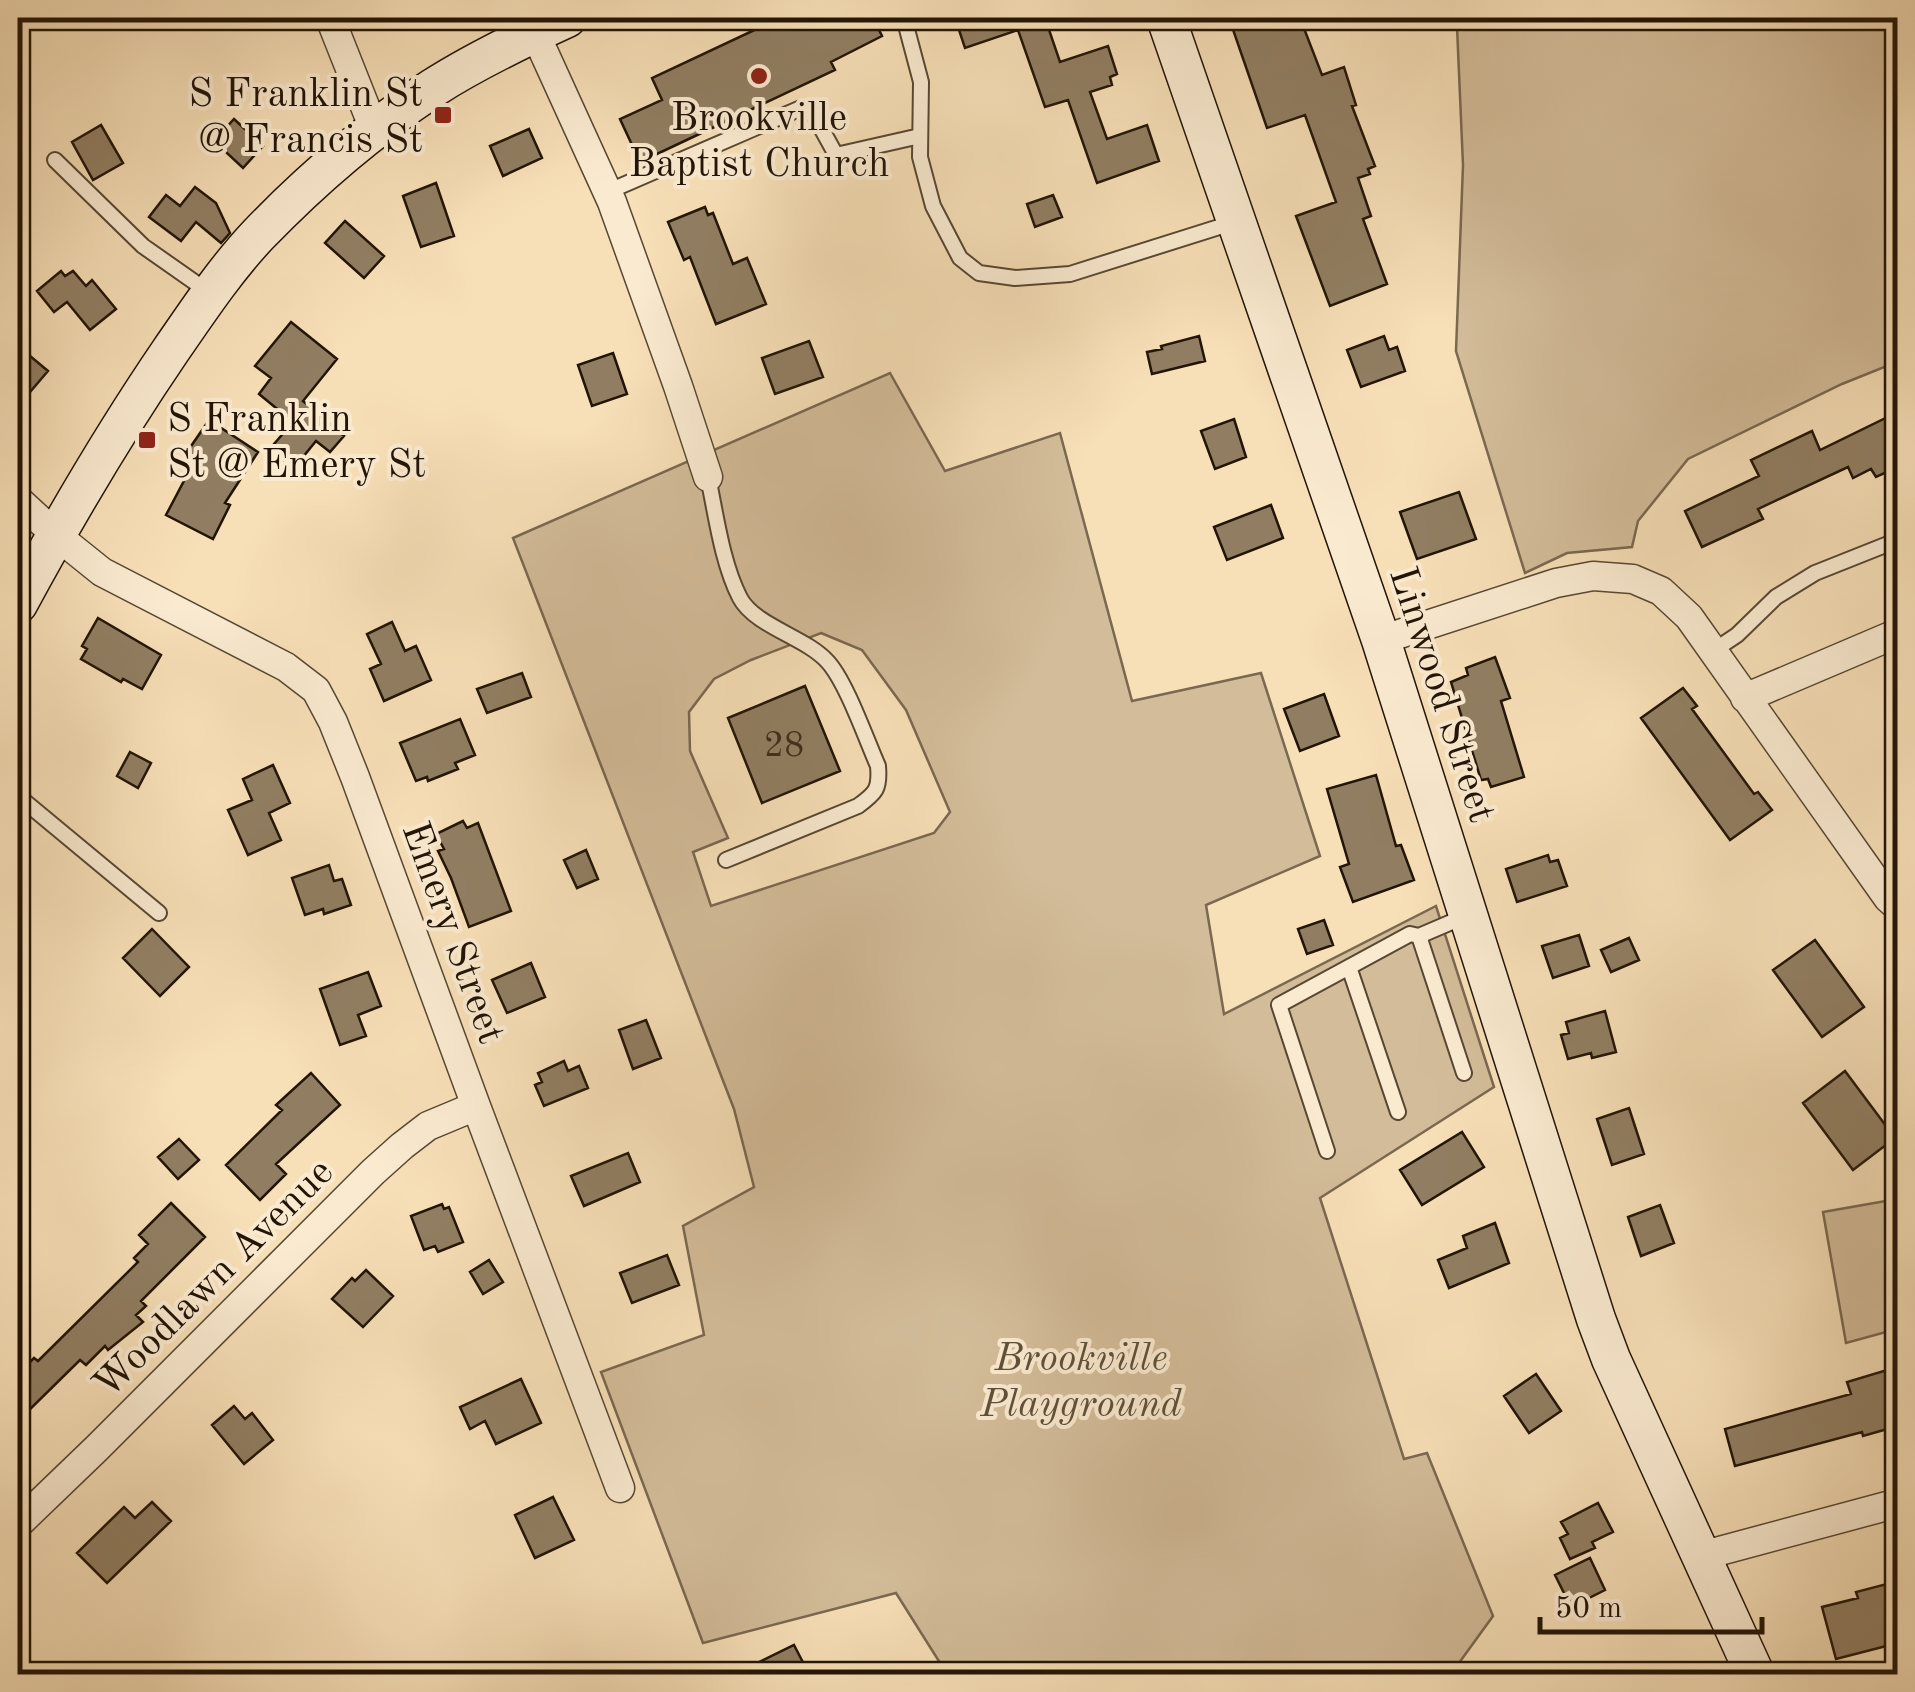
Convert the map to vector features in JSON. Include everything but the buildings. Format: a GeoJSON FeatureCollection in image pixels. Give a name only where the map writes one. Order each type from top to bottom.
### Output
{"type":"FeatureCollection","features":[{"type":"Feature","properties":{"kind":"main road","name":"Linwood Street"},"geometry":{"type":"LineString","coordinates":[[1166,18],[1381,640],[1596,1319],[1755,1674]]}},
{"type":"Feature","properties":{"kind":"main road"},"geometry":{"type":"LineString","coordinates":[[18,604],[152,378],[256,237],[374,129],[434,88],[551,25]]}},
{"type":"Feature","properties":{"kind":"street"},"geometry":{"type":"LineString","coordinates":[[330,18],[374,129]]}},
{"type":"Feature","properties":{"kind":"street"},"geometry":{"type":"LineString","coordinates":[[551,25],[708,478]]}},
{"type":"Feature","properties":{"kind":"street","name":"Emery Street"},"geometry":{"type":"LineString","coordinates":[[18,500],[102,572],[286,667],[316,690],[355,776],[620,1488]]}},
{"type":"Feature","properties":{"kind":"street"},"geometry":{"type":"LineString","coordinates":[[1381,640],[1556,583],[1593,576],[1633,579],[1660,591],[1689,617],[1898,907]]}},
{"type":"Feature","properties":{"kind":"street"},"geometry":{"type":"LineString","coordinates":[[1745,698],[1898,634]]}},
{"type":"Feature","properties":{"kind":"street","name":"Woodlawn Avenue"},"geometry":{"type":"LineString","coordinates":[[18,1524],[388,1159],[428,1126],[476,1106]]}},
{"type":"Feature","properties":{"kind":"street"},"geometry":{"type":"LineString","coordinates":[[1701,1556],[1898,1504]]}},
{"type":"Feature","properties":{"kind":"lane"},"geometry":{"type":"LineString","coordinates":[[904,18],[921,82],[920,157],[933,206],[960,258],[979,273],[1015,278],[1070,274],[1238,221]]}},
{"type":"Feature","properties":{"kind":"lane"},"geometry":{"type":"LineString","coordinates":[[607,192],[800,108],[814,115],[836,156],[920,136]]}},
{"type":"Feature","properties":{"kind":"lane"},"geometry":{"type":"LineString","coordinates":[[55,160],[143,246],[211,294]]}},
{"type":"Feature","properties":{"kind":"lane"},"geometry":{"type":"LineString","coordinates":[[708,478],[721,542],[741,600],[753,613],[807,645],[830,664],[878,766],[880,782],[873,795],[858,806],[726,860]]}},
{"type":"Feature","properties":{"kind":"lane"},"geometry":{"type":"LineString","coordinates":[[1713,651],[1737,635],[1776,598],[1815,573],[1898,540]]}},
{"type":"Feature","properties":{"kind":"lane"},"geometry":{"type":"LineString","coordinates":[[18,796],[159,913]]}},
{"type":"Feature","properties":{"kind":"lane"},"geometry":{"type":"LineString","coordinates":[[1326,1151],[1279,1005],[1410,934],[1419,936],[1469,914]]}},
{"type":"Feature","properties":{"kind":"lane"},"geometry":{"type":"LineString","coordinates":[[1419,936],[1464,1074]]}},
{"type":"Feature","properties":{"kind":"lane"},"geometry":{"type":"LineString","coordinates":[[1349,967],[1398,1112]]}},
{"type":"Feature","properties":{"kind":"green space"},"geometry":{"type":"Polygon","coordinates":[[[1454,18],[1897,18],[1897,362],[1842,384],[1688,459],[1638,521],[1632,547],[1567,553],[1525,573],[1456,351],[1463,165],[1454,18]]]}},
{"type":"Feature","properties":{"kind":"green space","name":"Brookville Playground"},"geometry":{"type":"Polygon","coordinates":[[[890,373],[945,471],[1060,433],[1132,701],[1261,673],[1320,856],[1206,905],[1224,1014],[1436,906],[1494,1087],[1320,1198],[1404,1459],[1427,1453],[1493,1616],[1451,1674],[947,1674],[896,1593],[703,1643],[601,1372],[704,1335],[683,1226],[754,1187],[734,1109],[513,538],[890,373]],[[821,633],[714,679],[689,712],[690,751],[728,838],[693,852],[711,906],[934,833],[950,812],[906,710],[862,650],[821,633]]]}},
{"type":"Feature","properties":{"kind":"green space"},"geometry":{"type":"Polygon","coordinates":[[[1897,1199],[1897,1329],[1846,1343],[1823,1212],[1897,1199]]]}},
{"type":"Feature","properties":{"kind":"place","name":"Brookville Baptist Church"},"geometry":{"type":"Point","coordinates":[759,76]}},
{"type":"Feature","properties":{"kind":"place","name":"S Franklin St @ Francis St"},"geometry":{"type":"Point","coordinates":[443,115]}},
{"type":"Feature","properties":{"kind":"place","name":"S Franklin St @ Emery St"},"geometry":{"type":"Point","coordinates":[147,440]}}]}
